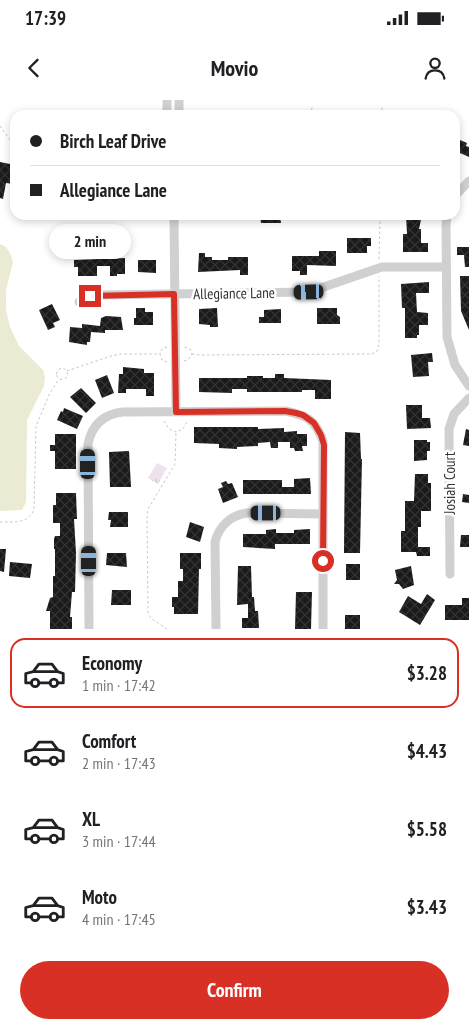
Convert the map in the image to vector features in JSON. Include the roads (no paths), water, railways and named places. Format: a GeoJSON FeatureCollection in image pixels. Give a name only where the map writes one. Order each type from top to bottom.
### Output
{"type":"FeatureCollection","features":[{"type":"Feature","properties":{"kind":"street"},"geometry":{"type":"LineString","coordinates":[[174,220],[176,412]]}},
{"type":"Feature","properties":{"kind":"street"},"geometry":{"type":"LineString","coordinates":[[447,220],[446,328],[455,365],[469,386]]}},
{"type":"Feature","properties":{"kind":"street","name":"Allegiance Lane"},"geometry":{"type":"LineString","coordinates":[[79,302],[90,296],[100,295],[309,292],[388,266],[446,267]]}},
{"type":"Feature","properties":{"kind":"street","name":"Josiah Court"},"geometry":{"type":"LineString","coordinates":[[450,574],[449,429],[454,414],[469,398]]}},
{"type":"Feature","properties":{"kind":"street"},"geometry":{"type":"LineString","coordinates":[[89,629],[88,444],[91,433],[99,422],[116,413],[285,411],[308,418],[318,429],[323,441],[323,629]]}},
{"type":"Feature","properties":{"kind":"street"},"geometry":{"type":"LineString","coordinates":[[216,628],[215,542],[216,536],[223,525],[236,516],[247,513],[324,514]]}}]}
